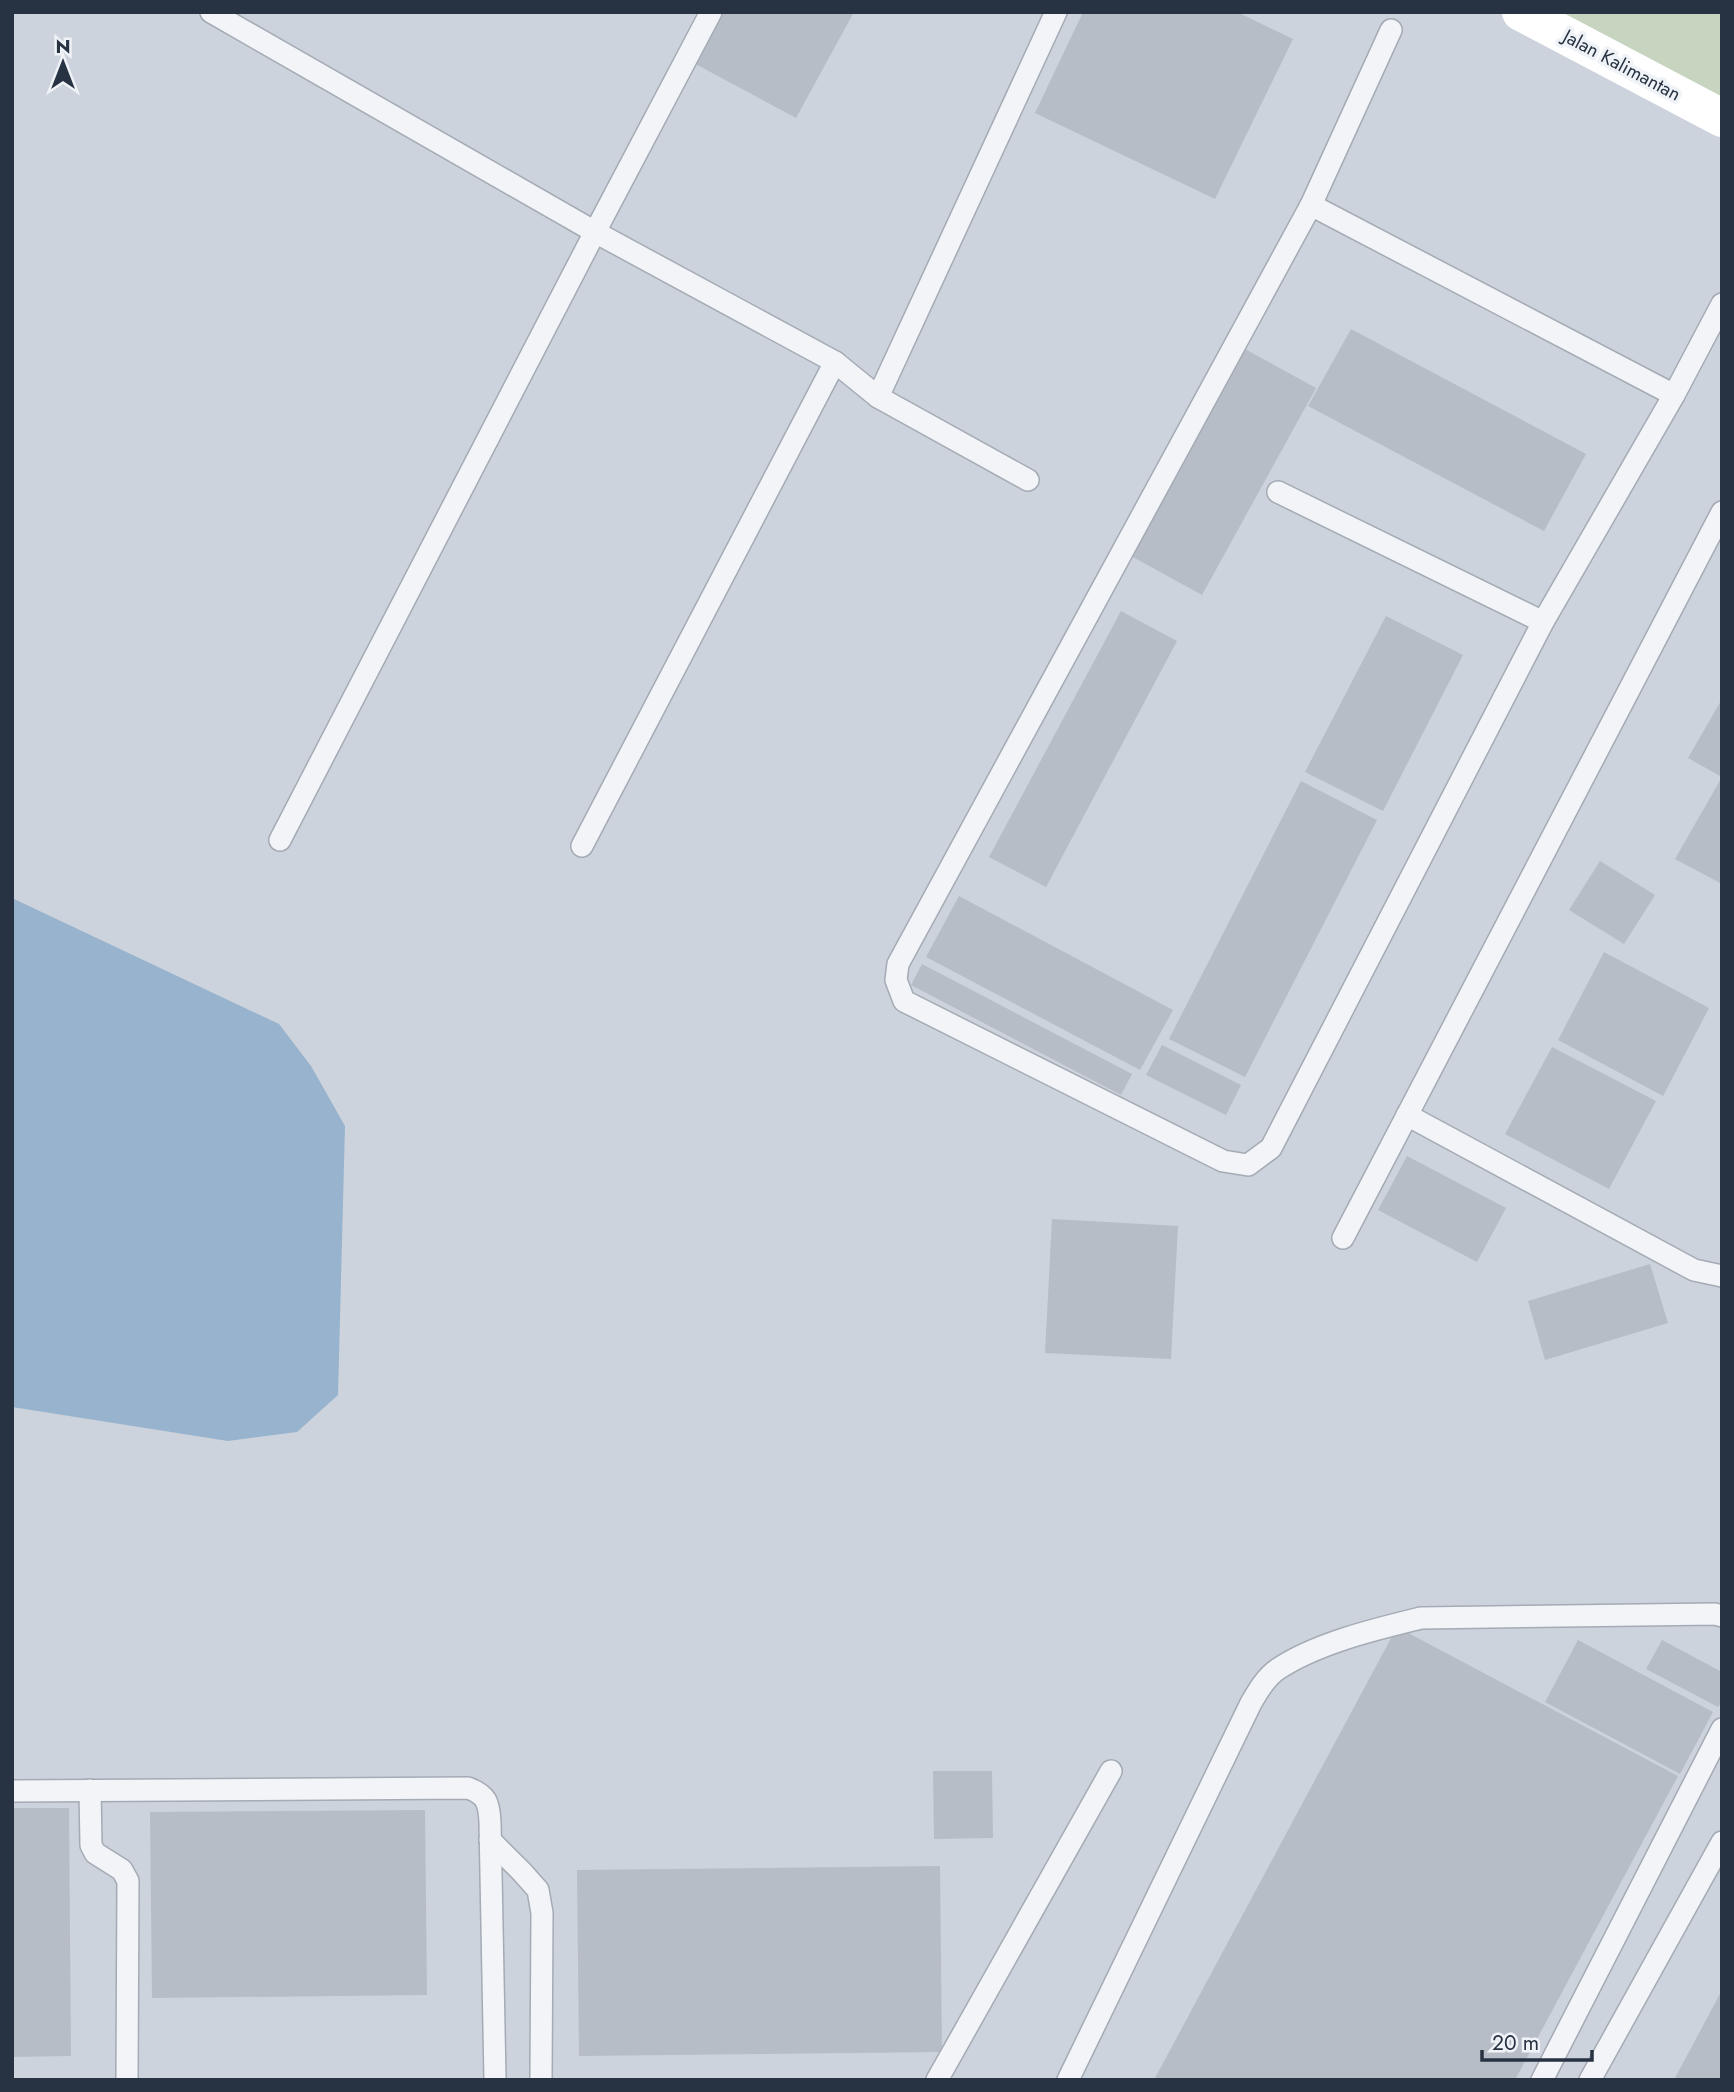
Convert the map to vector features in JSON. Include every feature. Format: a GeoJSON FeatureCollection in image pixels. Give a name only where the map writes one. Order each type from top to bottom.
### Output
{"type":"FeatureCollection","features":[{"type":"Feature","properties":{"kind":"street","name":"Jalan Kalimantan"},"geometry":{"type":"LineString","coordinates":[[1521,12],[1722,118]]}},
{"type":"Feature","properties":{"kind":"lane"},"geometry":{"type":"LineString","coordinates":[[211,12],[596,232],[835,362],[878,397],[1028,480]]}},
{"type":"Feature","properties":{"kind":"lane"},"geometry":{"type":"LineString","coordinates":[[280,841],[711,12]]}},
{"type":"Feature","properties":{"kind":"lane"},"geometry":{"type":"LineString","coordinates":[[878,397],[1056,12]]}},
{"type":"Feature","properties":{"kind":"lane"},"geometry":{"type":"LineString","coordinates":[[1391,30],[1311,205],[898,964],[896,980],[904,1000],[1223,1161],[1248,1165],[1271,1148],[1544,622],[1674,395],[1722,304]]}},
{"type":"Feature","properties":{"kind":"lane"},"geometry":{"type":"LineString","coordinates":[[1311,205],[1674,395]]}},
{"type":"Feature","properties":{"kind":"lane"},"geometry":{"type":"LineString","coordinates":[[582,846],[835,362]]}},
{"type":"Feature","properties":{"kind":"lane"},"geometry":{"type":"LineString","coordinates":[[1278,492],[1544,622]]}},
{"type":"Feature","properties":{"kind":"lane"},"geometry":{"type":"LineString","coordinates":[[1343,1238],[1722,512]]}},
{"type":"Feature","properties":{"kind":"lane"},"geometry":{"type":"LineString","coordinates":[[1407,1115],[1695,1270],[1722,1276]]}},
{"type":"Feature","properties":{"kind":"lane"},"geometry":{"type":"LineString","coordinates":[[1068,2080],[1251,1703],[1276,1670],[1306,1654],[1375,1629],[1421,1618],[1722,1616]]}},
{"type":"Feature","properties":{"kind":"lane"},"geometry":{"type":"LineString","coordinates":[[1542,2080],[1722,1729]]}},
{"type":"Feature","properties":{"kind":"lane"},"geometry":{"type":"LineString","coordinates":[[937,2080],[1111,1771]]}},
{"type":"Feature","properties":{"kind":"lane"},"geometry":{"type":"LineString","coordinates":[[12,1791],[468,1788],[479,1792],[489,1805],[495,2080]]}},
{"type":"Feature","properties":{"kind":"lane"},"geometry":{"type":"LineString","coordinates":[[90,1790],[91,1845],[95,1853],[122,1870],[128,1881],[127,2080]]}},
{"type":"Feature","properties":{"kind":"lane"},"geometry":{"type":"LineString","coordinates":[[490,1840],[538,1890],[542,1913],[541,2080]]}},
{"type":"Feature","properties":{"kind":"lane"},"geometry":{"type":"LineString","coordinates":[[1590,2080],[1722,1842]]}},
{"type":"Feature","properties":{"kind":"shaded area"},"geometry":{"type":"Polygon","coordinates":[[[12,12],[1722,12],[1722,2080],[12,2080],[12,12]]]}},
{"type":"Feature","properties":{"kind":"green space"},"geometry":{"type":"Polygon","coordinates":[[[1517,12],[1722,12],[1722,118],[1517,12]]]}},
{"type":"Feature","properties":{"kind":"water"},"geometry":{"type":"Polygon","coordinates":[[[12,898],[279,1024],[311,1066],[345,1126],[338,1395],[297,1432],[228,1441],[12,1407],[12,898]]]}},
{"type":"Feature","properties":{"kind":"building"},"geometry":{"type":"Polygon","coordinates":[[[714,12],[854,12],[796,118],[688,60],[714,12]]]}},
{"type":"Feature","properties":{"kind":"building"},"geometry":{"type":"Polygon","coordinates":[[[1083,12],[1237,12],[1293,39],[1215,199],[1035,113],[1083,12]]]}},
{"type":"Feature","properties":{"kind":"building"},"geometry":{"type":"Polygon","coordinates":[[[1351,329],[1586,454],[1544,531],[1308,406],[1351,329]]]}},
{"type":"Feature","properties":{"kind":"building"},"geometry":{"type":"Polygon","coordinates":[[[1245,349],[1316,388],[1202,595],[1131,556],[1245,349]]]}},
{"type":"Feature","properties":{"kind":"building"},"geometry":{"type":"Polygon","coordinates":[[[1121,611],[1177,641],[1046,887],[989,857],[1121,611]]]}},
{"type":"Feature","properties":{"kind":"building"},"geometry":{"type":"Polygon","coordinates":[[[1386,616],[1463,655],[1383,811],[1305,772],[1386,616]]]}},
{"type":"Feature","properties":{"kind":"building"},"geometry":{"type":"Polygon","coordinates":[[[1722,699],[1722,777],[1688,758],[1722,699]]]}},
{"type":"Feature","properties":{"kind":"building"},"geometry":{"type":"Polygon","coordinates":[[[1722,777],[1722,884],[1675,859],[1722,777]]]}},
{"type":"Feature","properties":{"kind":"building"},"geometry":{"type":"Polygon","coordinates":[[[1301,781],[1377,820],[1245,1077],[1169,1039],[1301,781]]]}},
{"type":"Feature","properties":{"kind":"building"},"geometry":{"type":"Polygon","coordinates":[[[1600,861],[1655,895],[1624,944],[1569,910],[1600,861]]]}},
{"type":"Feature","properties":{"kind":"building"},"geometry":{"type":"Polygon","coordinates":[[[959,896],[1173,1010],[1140,1070],[926,957],[959,896]]]}},
{"type":"Feature","properties":{"kind":"building"},"geometry":{"type":"Polygon","coordinates":[[[1604,952],[1709,1008],[1663,1096],[1558,1040],[1604,952]]]}},
{"type":"Feature","properties":{"kind":"building"},"geometry":{"type":"Polygon","coordinates":[[[922,964],[1132,1074],[1121,1095],[911,985],[922,964]]]}},
{"type":"Feature","properties":{"kind":"building"},"geometry":{"type":"Polygon","coordinates":[[[1162,1045],[1241,1085],[1226,1115],[1146,1075],[1162,1045]]]}},
{"type":"Feature","properties":{"kind":"building"},"geometry":{"type":"Polygon","coordinates":[[[1552,1047],[1656,1101],[1609,1189],[1505,1134],[1552,1047]]]}},
{"type":"Feature","properties":{"kind":"building"},"geometry":{"type":"Polygon","coordinates":[[[1407,1156],[1506,1208],[1477,1262],[1378,1210],[1407,1156]]]}},
{"type":"Feature","properties":{"kind":"building"},"geometry":{"type":"Polygon","coordinates":[[[1052,1219],[1178,1226],[1171,1359],[1045,1353],[1052,1219]]]}},
{"type":"Feature","properties":{"kind":"building"},"geometry":{"type":"Polygon","coordinates":[[[1650,1264],[1668,1323],[1545,1360],[1528,1301],[1650,1264]]]}},
{"type":"Feature","properties":{"kind":"building"},"geometry":{"type":"Polygon","coordinates":[[[1397,1627],[1678,1776],[1515,2080],[1154,2080],[1397,1627]]]}},
{"type":"Feature","properties":{"kind":"building"},"geometry":{"type":"Polygon","coordinates":[[[1578,1640],[1713,1712],[1680,1774],[1545,1702],[1578,1640]]]}},
{"type":"Feature","properties":{"kind":"building"},"geometry":{"type":"Polygon","coordinates":[[[1662,1640],[1722,1672],[1722,1701],[1718,1707],[1646,1669],[1662,1640]]]}},
{"type":"Feature","properties":{"kind":"building"},"geometry":{"type":"Polygon","coordinates":[[[933,1771],[992,1771],[993,1838],[934,1839],[933,1771]]]}},
{"type":"Feature","properties":{"kind":"building"},"geometry":{"type":"Polygon","coordinates":[[[12,1808],[69,1808],[71,2056],[12,2057],[12,1808]]]}},
{"type":"Feature","properties":{"kind":"building"},"geometry":{"type":"Polygon","coordinates":[[[425,1810],[427,1995],[152,1998],[150,1812],[425,1810]]]}},
{"type":"Feature","properties":{"kind":"building"},"geometry":{"type":"Polygon","coordinates":[[[940,1866],[942,2052],[579,2056],[577,1870],[940,1866]]]}},
{"type":"Feature","properties":{"kind":"building"},"geometry":{"type":"Polygon","coordinates":[[[1722,1990],[1722,2080],[1674,2080],[1722,1990]]]}}]}
